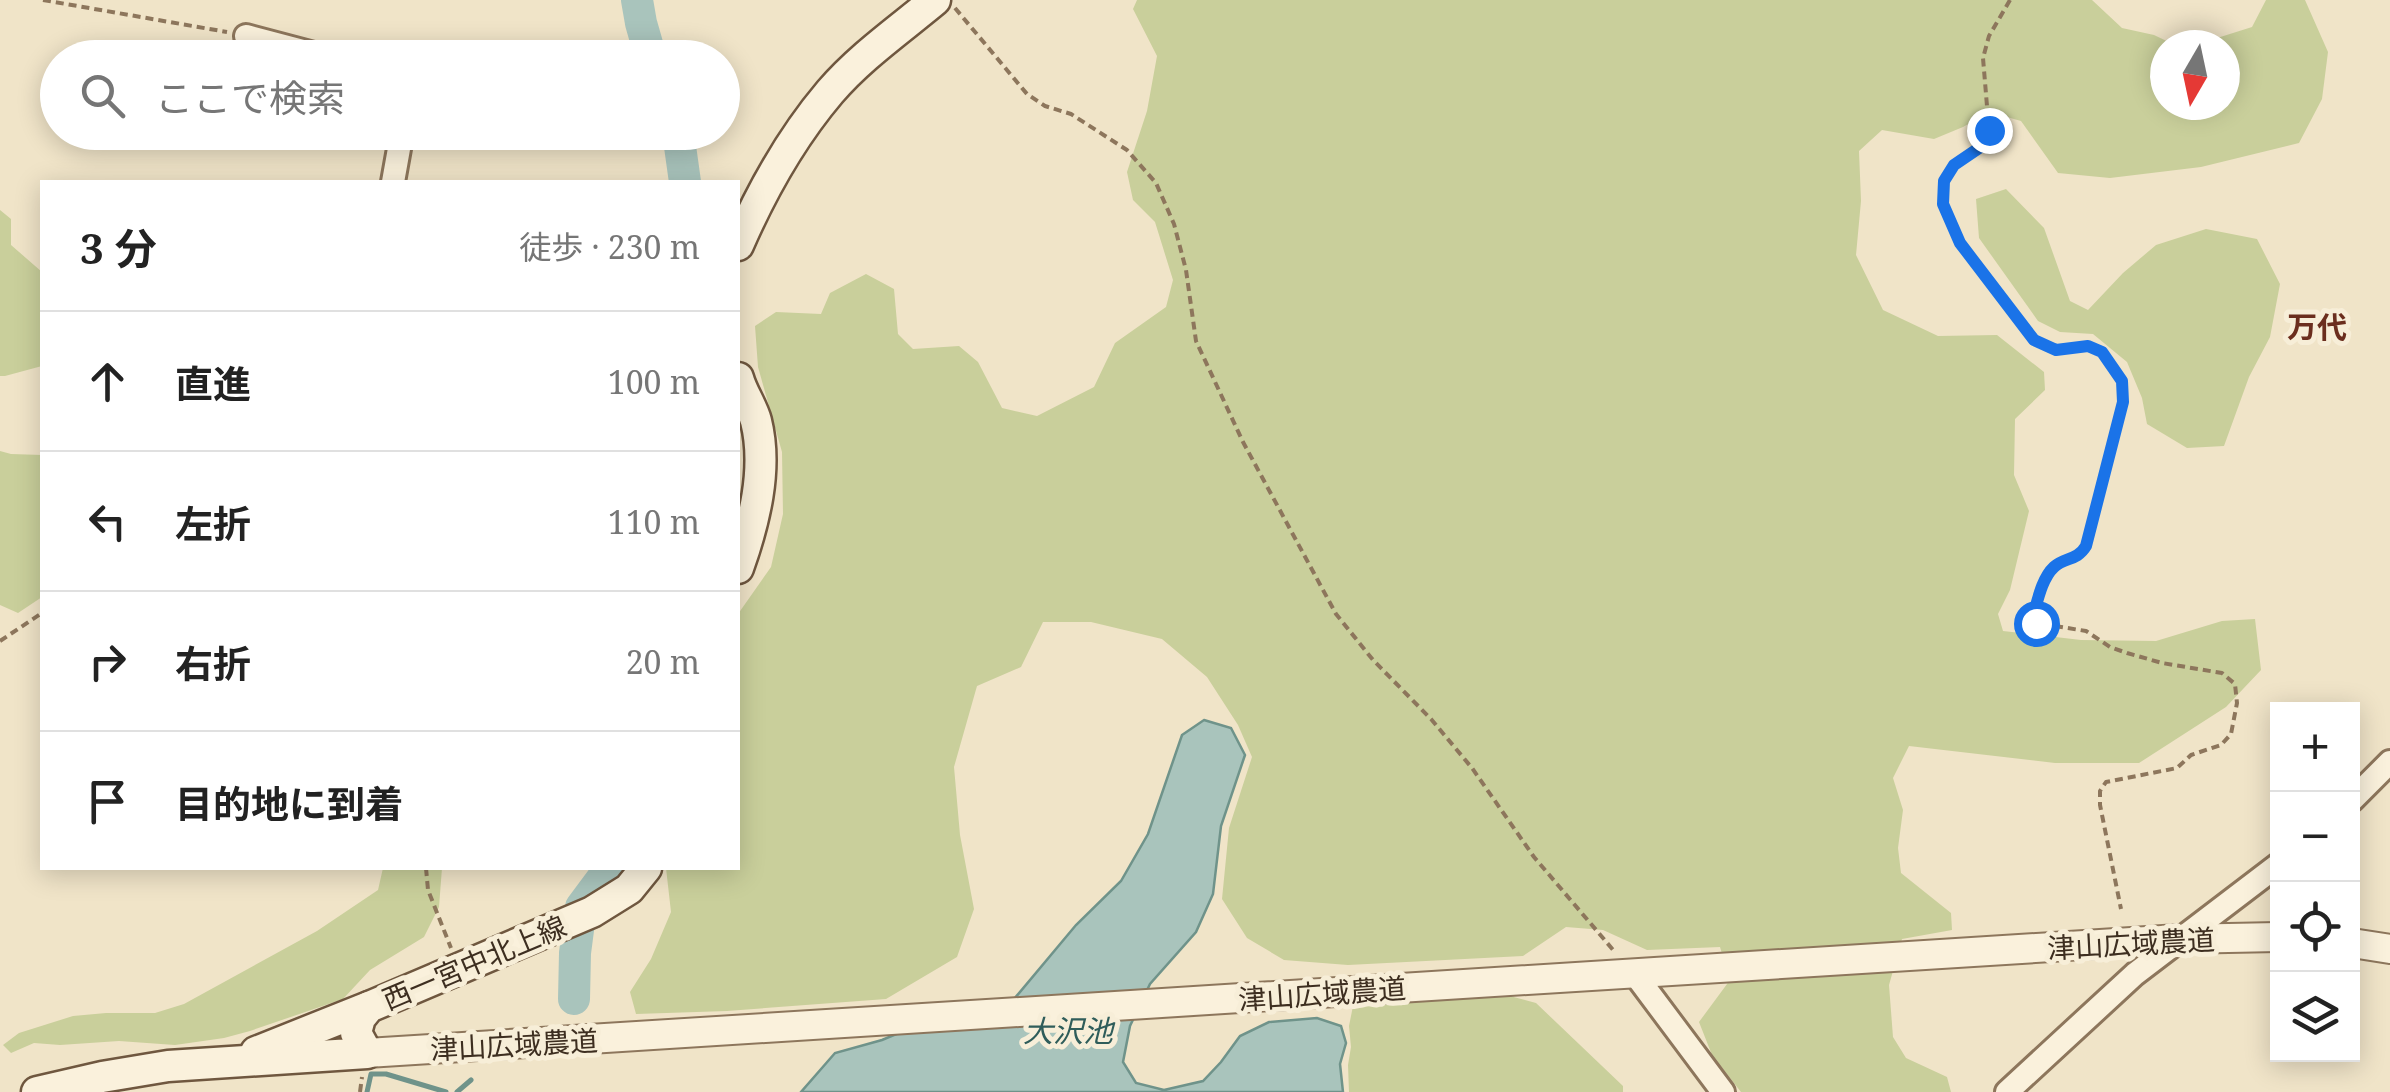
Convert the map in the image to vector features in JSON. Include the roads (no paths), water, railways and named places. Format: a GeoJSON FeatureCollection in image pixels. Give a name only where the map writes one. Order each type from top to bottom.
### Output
{"type":"FeatureCollection","features":[{"type":"Feature","properties":{"kind":"main road"},"geometry":{"type":"LineString","coordinates":[[740,241],[782,157],[830,92],[934,0]]}},
{"type":"Feature","properties":{"kind":"main road"},"geometry":{"type":"LineString","coordinates":[[740,383],[760,443],[754,514],[740,561]]}},
{"type":"Feature","properties":{"kind":"main road","name":"西一宮中北上線"},"geometry":{"type":"LineString","coordinates":[[367,1053],[356,1033],[360,1018],[370,1007],[582,916],[629,889],[644,870]]}},
{"type":"Feature","properties":{"kind":"main road"},"geometry":{"type":"LineString","coordinates":[[235,1062],[370,1007]]}},
{"type":"Feature","properties":{"kind":"main road"},"geometry":{"type":"LineString","coordinates":[[37,1092],[152,1069],[367,1053]]}},
{"type":"Feature","properties":{"kind":"street"},"geometry":{"type":"LineString","coordinates":[[246,36],[261,40]]}},
{"type":"Feature","properties":{"kind":"street"},"geometry":{"type":"LineString","coordinates":[[393,180],[399,150]]}},
{"type":"Feature","properties":{"kind":"street"},"geometry":{"type":"LineString","coordinates":[[2360,792],[2390,762]]}},
{"type":"Feature","properties":{"kind":"street"},"geometry":{"type":"LineString","coordinates":[[2007,1092],[2135,974],[2270,871]]}},
{"type":"Feature","properties":{"kind":"street"},"geometry":{"type":"LineString","coordinates":[[2232,900],[2226,920],[2239,937]]}},
{"type":"Feature","properties":{"kind":"street","name":"津山広域農道"},"geometry":{"type":"LineString","coordinates":[[367,1053],[2179,939],[2270,937]]}},
{"type":"Feature","properties":{"kind":"street"},"geometry":{"type":"LineString","coordinates":[[2118,943],[2132,954],[2135,974]]}},
{"type":"Feature","properties":{"kind":"street"},"geometry":{"type":"LineString","coordinates":[[2360,944],[2390,949]]}},
{"type":"Feature","properties":{"kind":"street"},"geometry":{"type":"LineString","coordinates":[[1634,974],[1724,1092]]}},
{"type":"Feature","properties":{"kind":"water","name":"大沢池"},"geometry":{"type":"Polygon","coordinates":[[[1204,720],[1231,728],[1245,755],[1221,826],[1213,894],[1196,932],[1150,984],[1130,1026],[1123,1062],[1136,1083],[1164,1090],[1203,1081],[1240,1036],[1269,1022],[1317,1018],[1341,1026],[1346,1043],[1340,1064],[1343,1092],[801,1092],[835,1053],[906,1030],[994,1023],[1076,925],[1121,881],[1148,834],[1182,735],[1204,720]]]}},
{"type":"Feature","properties":{"kind":"waterway"},"geometry":{"type":"LineString","coordinates":[[637,0],[646,40]]}},
{"type":"Feature","properties":{"kind":"waterway"},"geometry":{"type":"LineString","coordinates":[[681,150],[685,180]]}},
{"type":"Feature","properties":{"kind":"waterway"},"geometry":{"type":"LineString","coordinates":[[574,999],[581,907],[609,870]]}},
{"type":"Feature","properties":{"kind":"waterway"},"geometry":{"type":"LineString","coordinates":[[367,1092],[371,1074],[386,1074],[446,1092]]}},
{"type":"Feature","properties":{"kind":"waterway"},"geometry":{"type":"LineString","coordinates":[[457,1092],[471,1080]]}},
{"type":"Feature","properties":{"kind":"district","name":"万代"},"geometry":{"type":"Point","coordinates":[2317,326]}}]}
